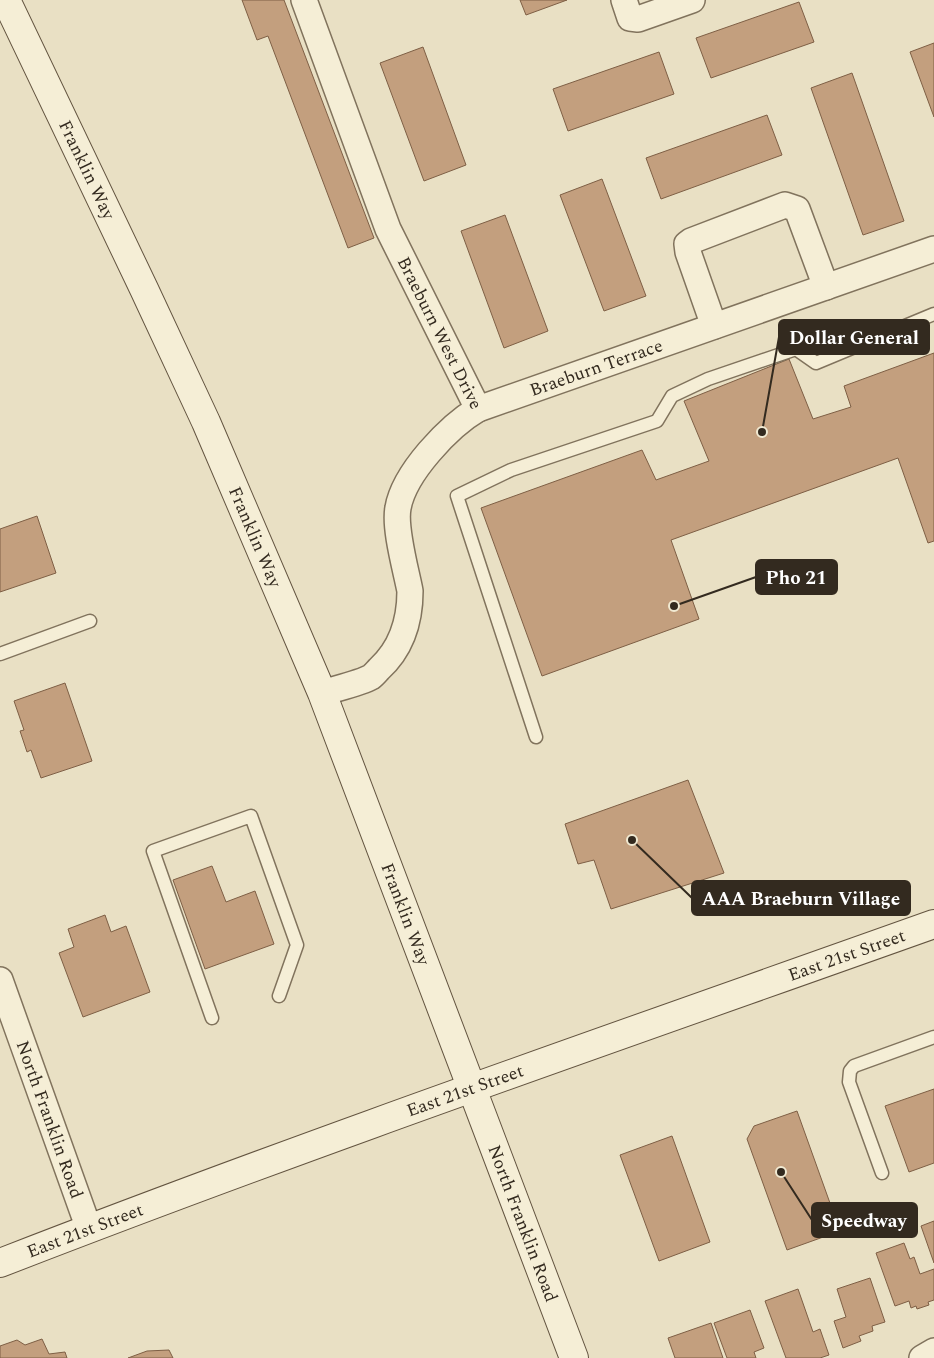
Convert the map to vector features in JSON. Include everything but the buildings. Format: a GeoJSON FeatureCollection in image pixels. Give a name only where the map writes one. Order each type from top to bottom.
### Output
{"type":"FeatureCollection","features":[{"type":"Feature","properties":{"kind":"main road","name":"Franklin Way"},"geometry":{"type":"LineString","coordinates":[[6,0],[202,414],[322,692],[472,1088]]}},
{"type":"Feature","properties":{"kind":"main road","name":"East 21st Street"},"geometry":{"type":"LineString","coordinates":[[0,1263],[472,1088],[934,924]]}},
{"type":"Feature","properties":{"kind":"main road","name":"North Franklin Road"},"geometry":{"type":"LineString","coordinates":[[472,1088],[574,1358]]}},
{"type":"Feature","properties":{"kind":"street","name":"Braeburn West Drive"},"geometry":{"type":"LineString","coordinates":[[304,0],[388,229],[478,408],[442,438],[408,482],[400,496],[398,526],[410,591],[410,612],[402,639],[385,664],[371,677],[322,692]]}},
{"type":"Feature","properties":{"kind":"street"},"geometry":{"type":"LineString","coordinates":[[624,0],[630,18],[638,20],[692,0]]}},
{"type":"Feature","properties":{"kind":"street"},"geometry":{"type":"LineString","coordinates":[[714,326],[688,252],[687,244],[690,241],[785,205],[797,209],[826,287]]}},
{"type":"Feature","properties":{"kind":"street","name":"Braeburn Terrace"},"geometry":{"type":"LineString","coordinates":[[478,408],[934,249]]}},
{"type":"Feature","properties":{"kind":"street","name":"North Franklin Road"},"geometry":{"type":"LineString","coordinates":[[0,980],[89,1229]]}},
{"type":"Feature","properties":{"kind":"street"},"geometry":{"type":"LineString","coordinates":[[922,1358],[934,1351]]}},
{"type":"Feature","properties":{"kind":"lane"},"geometry":{"type":"LineString","coordinates":[[536,737],[457,496],[511,470],[656,421],[672,396],[708,379],[796,349],[816,363],[934,314]]}},
{"type":"Feature","properties":{"kind":"lane"},"geometry":{"type":"LineString","coordinates":[[0,654],[90,621]]}},
{"type":"Feature","properties":{"kind":"lane"},"geometry":{"type":"LineString","coordinates":[[212,1018],[153,850],[251,816],[297,945],[279,996]]}},
{"type":"Feature","properties":{"kind":"lane"},"geometry":{"type":"LineString","coordinates":[[882,1173],[849,1082],[850,1072],[854,1066],[934,1037]]}},
{"type":"Feature","properties":{"kind":"place","name":"Dollar General"},"geometry":{"type":"Point","coordinates":[762,432]}},
{"type":"Feature","properties":{"kind":"place","name":"Pho 21"},"geometry":{"type":"Point","coordinates":[674,606]}},
{"type":"Feature","properties":{"kind":"place","name":"AAA Braeburn Village"},"geometry":{"type":"Point","coordinates":[632,840]}},
{"type":"Feature","properties":{"kind":"place","name":"Speedway"},"geometry":{"type":"Point","coordinates":[781,1172]}}]}
